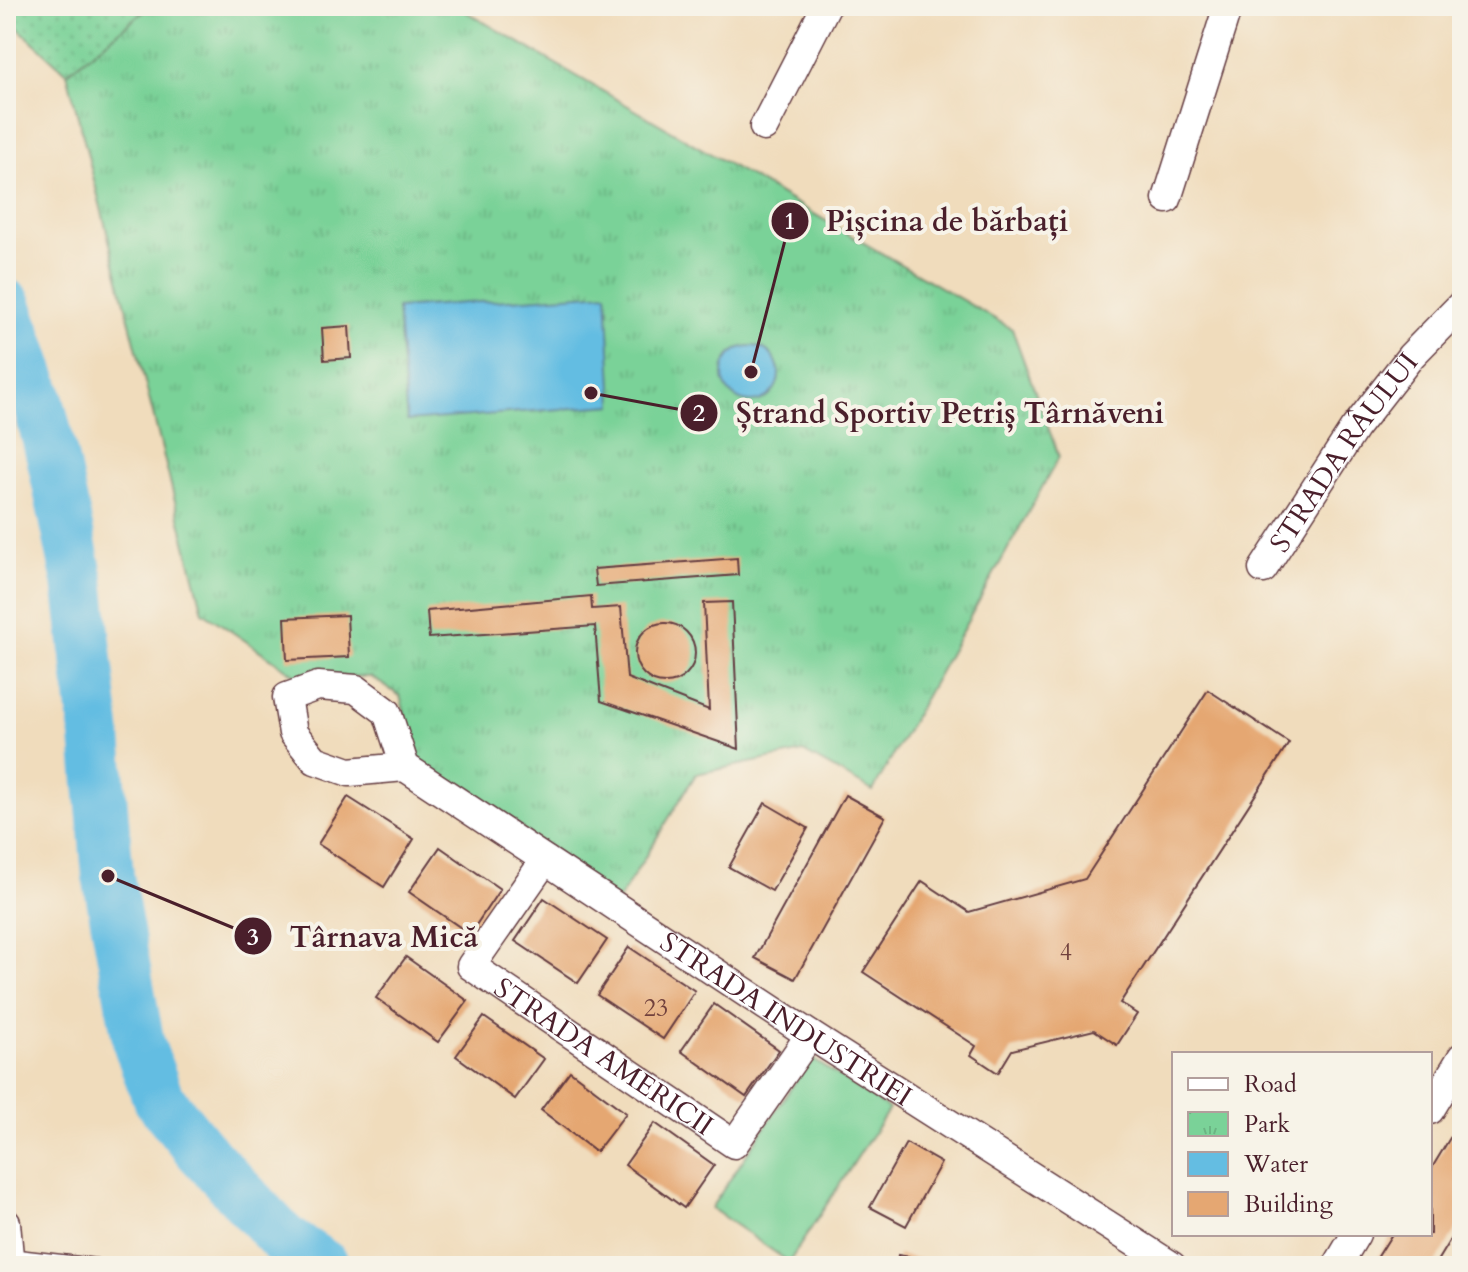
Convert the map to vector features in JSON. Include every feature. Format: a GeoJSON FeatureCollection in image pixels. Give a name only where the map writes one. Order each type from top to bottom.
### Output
{"type":"FeatureCollection","features":[{"type":"Feature","properties":{"kind":"street"},"geometry":{"type":"LineString","coordinates":[[764,127],[826,6]]}},
{"type":"Feature","properties":{"kind":"street"},"geometry":{"type":"LineString","coordinates":[[1167,199],[1228,6]]}},
{"type":"Feature","properties":{"kind":"street","name":"STRADA RÂULUI"},"geometry":{"type":"LineString","coordinates":[[1263,569],[1354,429],[1411,356],[1462,304]]}},
{"type":"Feature","properties":{"kind":"street","name":"STRADA INDUSTRIEI"},"geometry":{"type":"LineString","coordinates":[[405,767],[810,1035],[1172,1266]]}},
{"type":"Feature","properties":{"kind":"street","name":"STRADA AMERICII"},"geometry":{"type":"LineString","coordinates":[[545,860],[471,966],[734,1144],[810,1035]]}},
{"type":"Feature","properties":{"kind":"street"},"geometry":{"type":"LineString","coordinates":[[1432,1107],[1459,1067]]}},
{"type":"Feature","properties":{"kind":"street"},"geometry":{"type":"LineString","coordinates":[[6,1223],[8,1261]]}},
{"type":"Feature","properties":{"kind":"street"},"geometry":{"type":"LineString","coordinates":[[1337,1266],[1355,1236]]}},
{"type":"Feature","properties":{"kind":"lane"},"geometry":{"type":"LineString","coordinates":[[8,1261],[96,1266]]}},
{"type":"Feature","properties":{"kind":"green space"},"geometry":{"type":"Polygon","coordinates":[[[6,6],[151,6],[67,73],[6,17],[6,6]]]}},
{"type":"Feature","properties":{"kind":"green space"},"geometry":{"type":"Polygon","coordinates":[[[151,6],[456,6],[1012,329],[1059,457],[873,791],[803,752],[696,774],[615,906],[423,779],[400,696],[371,677],[297,676],[203,612],[67,73],[151,6]]]}},
{"type":"Feature","properties":{"kind":"green space"},"geometry":{"type":"Polygon","coordinates":[[[811,1058],[889,1109],[789,1262],[711,1208],[811,1058]]]}},
{"type":"Feature","properties":{"kind":"water"},"geometry":{"type":"Polygon","coordinates":[[[607,293],[613,405],[407,421],[397,308],[607,293]]]}},
{"type":"Feature","properties":{"kind":"water"},"geometry":{"type":"Polygon","coordinates":[[[751,346],[771,354],[779,374],[771,394],[751,402],[731,394],[723,374],[731,354],[751,346]]]}},
{"type":"Feature","properties":{"kind":"building"},"geometry":{"type":"Polygon","coordinates":[[[349,326],[351,358],[324,360],[322,328],[349,326]]]}},
{"type":"Feature","properties":{"kind":"building"},"geometry":{"type":"Polygon","coordinates":[[[737,558],[738,575],[596,586],[594,569],[737,558]]]}},
{"type":"Feature","properties":{"kind":"building"},"geometry":{"type":"Polygon","coordinates":[[[591,596],[592,609],[621,607],[627,678],[709,710],[704,603],[732,602],[739,749],[601,701],[595,626],[429,638],[427,611],[591,596]]]}},
{"type":"Feature","properties":{"kind":"building"},"geometry":{"type":"Polygon","coordinates":[[[347,615],[349,657],[287,660],[285,618],[347,615]]]}},
{"type":"Feature","properties":{"kind":"building"},"geometry":{"type":"Polygon","coordinates":[[[665,623],[677,625],[686,632],[693,641],[693,665],[686,674],[677,681],[665,683],[653,681],[644,674],[637,665],[635,653],[637,641],[644,632],[653,625],[665,623]]]}},
{"type":"Feature","properties":{"kind":"building"},"geometry":{"type":"Polygon","coordinates":[[[1208,690],[1289,743],[1120,1003],[1137,1014],[1117,1045],[1094,1030],[1012,1050],[998,1073],[971,1055],[976,1046],[863,972],[922,881],[969,912],[1085,879],[1208,690]]]}},
{"type":"Feature","properties":{"kind":"building"},"geometry":{"type":"Polygon","coordinates":[[[845,795],[885,817],[795,979],[755,958],[845,795]]]}},
{"type":"Feature","properties":{"kind":"building"},"geometry":{"type":"Polygon","coordinates":[[[348,797],[414,839],[384,887],[318,844],[348,797]]]}},
{"type":"Feature","properties":{"kind":"building"},"geometry":{"type":"Polygon","coordinates":[[[765,803],[808,828],[772,891],[729,867],[765,803]]]}},
{"type":"Feature","properties":{"kind":"building"},"geometry":{"type":"Polygon","coordinates":[[[440,847],[500,889],[470,934],[409,892],[440,847]]]}},
{"type":"Feature","properties":{"kind":"building"},"geometry":{"type":"Polygon","coordinates":[[[544,898],[607,940],[578,983],[515,941],[544,898]]]}},
{"type":"Feature","properties":{"kind":"building"},"geometry":{"type":"Polygon","coordinates":[[[629,947],[695,991],[663,1039],[597,995],[629,947]]]}},
{"type":"Feature","properties":{"kind":"building"},"geometry":{"type":"Polygon","coordinates":[[[406,957],[468,1001],[438,1042],[376,998],[406,957]]]}},
{"type":"Feature","properties":{"kind":"building"},"geometry":{"type":"Polygon","coordinates":[[[714,1004],[779,1050],[746,1097],[681,1051],[714,1004]]]}},
{"type":"Feature","properties":{"kind":"building"},"geometry":{"type":"Polygon","coordinates":[[[484,1017],[544,1059],[515,1099],[456,1056],[484,1017]]]}},
{"type":"Feature","properties":{"kind":"building"},"geometry":{"type":"Polygon","coordinates":[[[570,1071],[626,1113],[596,1152],[541,1110],[570,1071]]]}},
{"type":"Feature","properties":{"kind":"building"},"geometry":{"type":"Polygon","coordinates":[[[1462,1118],[1462,1220],[1434,1266],[1372,1266],[1391,1236],[1432,1236],[1432,1168],[1462,1118]]]}},
{"type":"Feature","properties":{"kind":"building"},"geometry":{"type":"Polygon","coordinates":[[[655,1123],[714,1165],[684,1208],[625,1165],[655,1123]]]}},
{"type":"Feature","properties":{"kind":"building"},"geometry":{"type":"Polygon","coordinates":[[[906,1143],[941,1163],[906,1226],[870,1207],[906,1143]]]}},
{"type":"Feature","properties":{"kind":"building"},"geometry":{"type":"Polygon","coordinates":[[[898,1255],[953,1264],[953,1266],[896,1266],[898,1255]]]}},
{"type":"Feature","properties":{"kind":"waterway"},"geometry":{"type":"LineString","coordinates":[[6,305],[36,393],[78,581],[108,876],[139,1045],[158,1098],[200,1150],[283,1239],[324,1266]]}},
{"type":"Feature","properties":{"kind":"place","name":"Pișcina de bărbați"},"geometry":{"type":"Point","coordinates":[751,372]}},
{"type":"Feature","properties":{"kind":"place","name":"Ștrand Sportiv Petriș Târnăveni"},"geometry":{"type":"Point","coordinates":[591,393]}},
{"type":"Feature","properties":{"kind":"place","name":"Târnava Mică"},"geometry":{"type":"Point","coordinates":[108,876]}}]}
